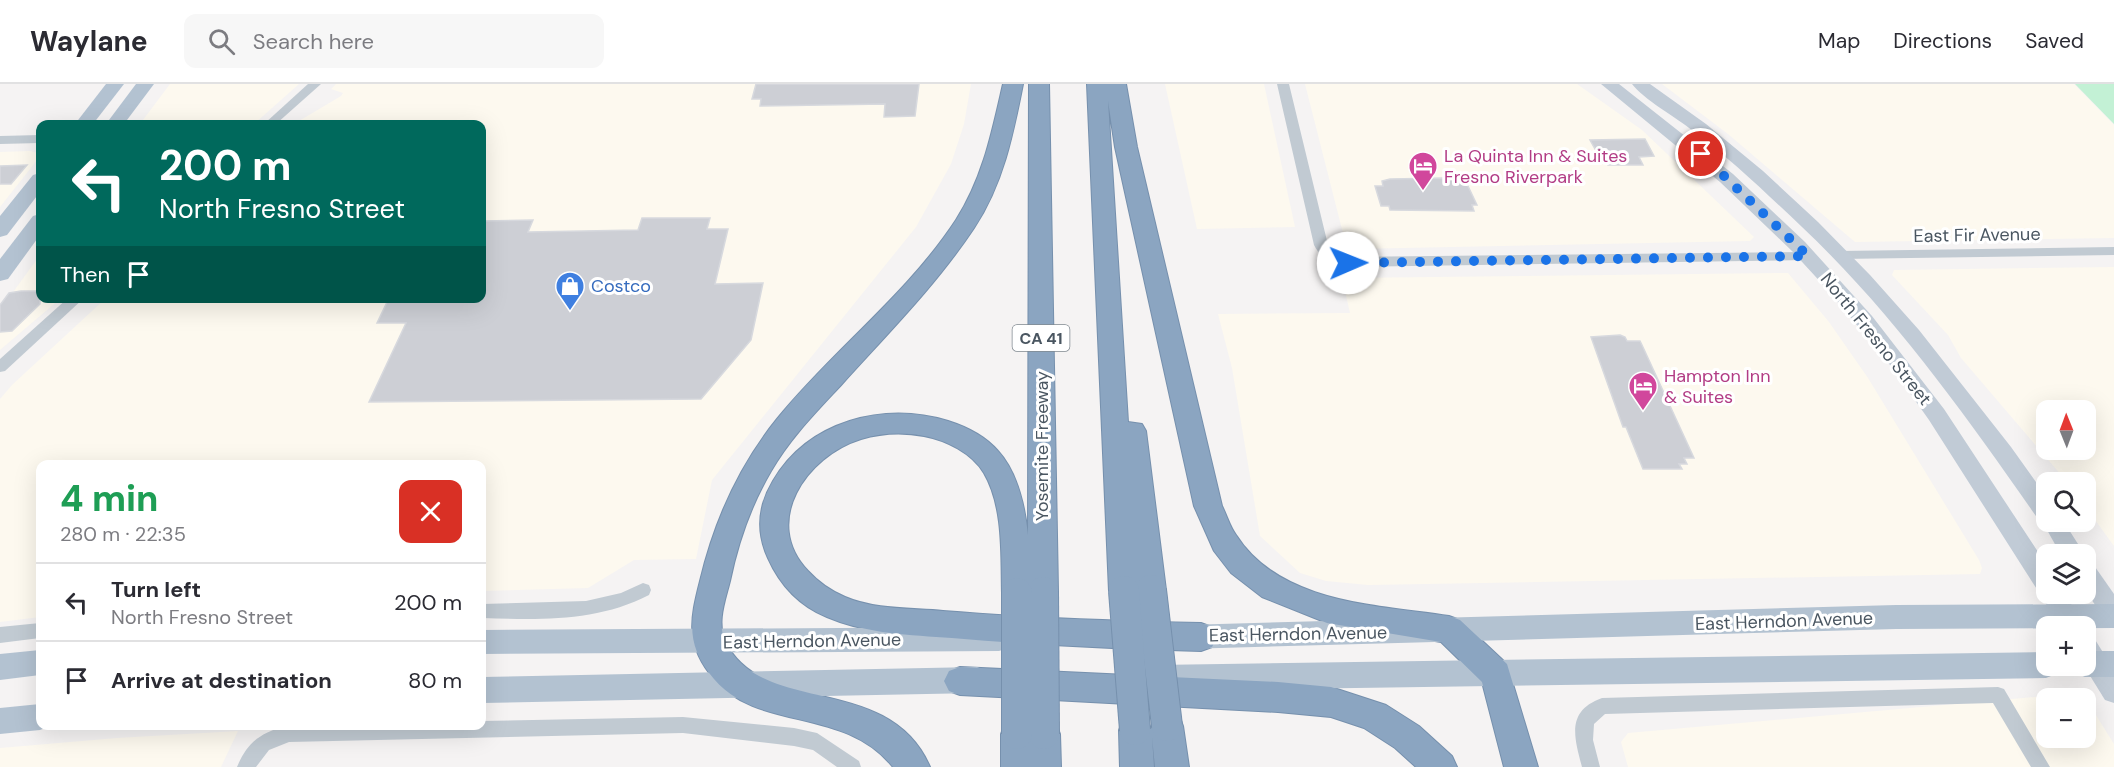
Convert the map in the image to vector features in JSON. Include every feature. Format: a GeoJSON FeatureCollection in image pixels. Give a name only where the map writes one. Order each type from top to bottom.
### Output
{"type":"FeatureCollection","features":[{"type":"Feature","properties":{"kind":"highway"},"geometry":{"type":"LineString","coordinates":[[913,767],[906,755],[874,729],[834,713],[773,700],[728,675],[709,642],[706,624],[719,558],[746,487],[788,425],[915,289],[965,224],[987,184],[998,154],[1013,84]]}},
{"type":"Feature","properties":{"kind":"highway","name":"Yosemite Freeway"},"geometry":{"type":"LineString","coordinates":[[1030,593],[1039,84]]}},
{"type":"Feature","properties":{"kind":"highway"},"geometry":{"type":"LineString","coordinates":[[1097,84],[1103,197],[1137,590],[1135,730],[1137,767]]}},
{"type":"Feature","properties":{"kind":"highway"},"geometry":{"type":"LineString","coordinates":[[1116,84],[1126,147],[1208,506],[1224,542],[1241,564],[1273,588],[1293,598],[1327,610],[1449,630],[1496,674],[1521,767]]}},
{"type":"Feature","properties":{"kind":"highway"},"geometry":{"type":"LineString","coordinates":[[1044,767],[1031,734],[1030,593],[1012,532],[998,471],[969,441],[920,424],[899,423],[867,428],[836,438],[806,459],[788,480],[778,499],[773,528],[777,549],[783,561],[801,584],[841,609],[865,616],[984,628],[1201,637]]}},
{"type":"Feature","properties":{"kind":"highway"},"geometry":{"type":"LineString","coordinates":[[1137,590],[1167,726],[1172,767]]}},
{"type":"Feature","properties":{"kind":"highway"},"geometry":{"type":"LineString","coordinates":[[960,681],[1278,697],[1331,702],[1353,708],[1382,721],[1416,744],[1440,767]]}},
{"type":"Feature","properties":{"kind":"highway"},"geometry":{"type":"LineString","coordinates":[[1018,767],[1031,734]]}},
{"type":"Feature","properties":{"kind":"main road"},"geometry":{"type":"LineString","coordinates":[[87,120],[115,84]]}},
{"type":"Feature","properties":{"kind":"main road"},"geometry":{"type":"LineString","coordinates":[[118,120],[145,84]]}},
{"type":"Feature","properties":{"kind":"main road","name":"North Fresno Street"},"geometry":{"type":"LineString","coordinates":[[1609,84],[1675,133],[1727,177],[1808,256],[1874,330],[1919,390],[2036,569]]}},
{"type":"Feature","properties":{"kind":"main road","name":"North Fresno Street"},"geometry":{"type":"LineString","coordinates":[[1640,84],[1748,167],[1840,255],[1946,376],[2002,448],[2036,498]]}},
{"type":"Feature","properties":{"kind":"main road"},"geometry":{"type":"LineString","coordinates":[[1727,177],[1748,184],[1818,248],[1840,255]]}},
{"type":"Feature","properties":{"kind":"main road"},"geometry":{"type":"LineString","coordinates":[[0,230],[36,184]]}},
{"type":"Feature","properties":{"kind":"main road"},"geometry":{"type":"LineString","coordinates":[[0,274],[36,226]]}},
{"type":"Feature","properties":{"kind":"main road"},"geometry":{"type":"LineString","coordinates":[[1808,256],[1823,260],[1833,266],[1917,363],[1946,376]]}},
{"type":"Feature","properties":{"kind":"main road"},"geometry":{"type":"LineString","coordinates":[[2096,588],[2114,615]]}},
{"type":"Feature","properties":{"kind":"main road","name":"East Herndon Avenue"},"geometry":{"type":"LineString","coordinates":[[486,642],[1201,637],[2064,612],[2114,615]]}},
{"type":"Feature","properties":{"kind":"main road"},"geometry":{"type":"LineString","coordinates":[[2096,661],[2114,692]]}},
{"type":"Feature","properties":{"kind":"main road"},"geometry":{"type":"LineString","coordinates":[[0,667],[36,663]]}},
{"type":"Feature","properties":{"kind":"main road"},"geometry":{"type":"LineString","coordinates":[[486,690],[2036,664]]}},
{"type":"Feature","properties":{"kind":"main road"},"geometry":{"type":"LineString","coordinates":[[0,721],[36,717]]}},
{"type":"Feature","properties":{"kind":"street"},"geometry":{"type":"LineString","coordinates":[[274,120],[315,84]]}},
{"type":"Feature","properties":{"kind":"street"},"geometry":{"type":"LineString","coordinates":[[1283,84],[1321,245],[1328,257],[1348,263],[1808,256]]}},
{"type":"Feature","properties":{"kind":"street"},"geometry":{"type":"LineString","coordinates":[[0,140],[36,139]]}},
{"type":"Feature","properties":{"kind":"street","name":"East Fir Avenue"},"geometry":{"type":"LineString","coordinates":[[1840,255],[2114,251]]}},
{"type":"Feature","properties":{"kind":"street"},"geometry":{"type":"LineString","coordinates":[[0,367],[71,303]]}},
{"type":"Feature","properties":{"kind":"street"},"geometry":{"type":"LineString","coordinates":[[486,611],[602,607],[631,597],[643,590]]}},
{"type":"Feature","properties":{"kind":"street"},"geometry":{"type":"LineString","coordinates":[[0,635],[36,632]]}},
{"type":"Feature","properties":{"kind":"street"},"geometry":{"type":"LineString","coordinates":[[1592,767],[1583,727],[1587,717],[1602,706],[1998,695],[2041,767]]}},
{"type":"Feature","properties":{"kind":"street"},"geometry":{"type":"LineString","coordinates":[[486,729],[683,725],[794,737],[817,742],[852,767]]}},
{"type":"Feature","properties":{"kind":"street"},"geometry":{"type":"LineString","coordinates":[[246,767],[251,755],[265,740],[289,733],[437,730]]}},
{"type":"Feature","properties":{"kind":"shaded area"},"geometry":{"type":"Polygon","coordinates":[[[170,84],[299,84],[258,120],[143,120],[170,84]]]}},
{"type":"Feature","properties":{"kind":"shaded area"},"geometry":{"type":"Polygon","coordinates":[[[336,84],[971,84],[964,124],[951,164],[916,227],[712,480],[696,559],[634,560],[588,588],[486,591],[486,460],[36,460],[36,618],[0,622],[0,399],[12,385],[101,303],[486,303],[486,120],[301,120],[343,93],[331,89],[336,84]]]}},
{"type":"Feature","properties":{"kind":"shaded area"},"geometry":{"type":"Polygon","coordinates":[[[1165,84],[1264,84],[1295,227],[1197,229],[1165,84]]]}},
{"type":"Feature","properties":{"kind":"shaded area"},"geometry":{"type":"Polygon","coordinates":[[[1305,84],[1577,84],[1642,130],[1754,237],[1750,241],[1353,249],[1346,245],[1305,84]]]}},
{"type":"Feature","properties":{"kind":"shaded area"},"geometry":{"type":"Polygon","coordinates":[[[1662,84],[2074,84],[2114,125],[2114,238],[1855,242],[1728,134],[1662,84]]]}},
{"type":"Feature","properties":{"kind":"shaded area"},"geometry":{"type":"Polygon","coordinates":[[[0,152],[36,152],[36,162],[0,207],[0,152]]]}},
{"type":"Feature","properties":{"kind":"shaded area"},"geometry":{"type":"Polygon","coordinates":[[[36,260],[36,303],[55,303],[0,350],[0,310],[36,260]]]}},
{"type":"Feature","properties":{"kind":"shaded area"},"geometry":{"type":"Polygon","coordinates":[[[2114,267],[2114,546],[2096,521],[2096,472],[2059,472],[2048,460],[2096,460],[2096,400],[2036,400],[2036,446],[1961,358],[1948,335],[1892,275],[1894,270],[2114,267]]]}},
{"type":"Feature","properties":{"kind":"shaded area"},"geometry":{"type":"Polygon","coordinates":[[[1788,273],[1829,322],[1868,378],[1979,560],[1982,568],[1980,574],[1368,585],[1326,581],[1300,573],[1260,536],[1232,368],[1218,314],[1350,313],[1342,278],[1788,273]]]}},
{"type":"Feature","properties":{"kind":"shaded area"},"geometry":{"type":"Polygon","coordinates":[[[2036,697],[2036,748],[2096,748],[2096,715],[2114,744],[2114,767],[1628,767],[1621,742],[1628,733],[2036,697]]]}},
{"type":"Feature","properties":{"kind":"shaded area"},"geometry":{"type":"Polygon","coordinates":[[[238,731],[221,767],[0,767],[0,748],[238,731]]]}},
{"type":"Feature","properties":{"kind":"green space"},"geometry":{"type":"Polygon","coordinates":[[[2075,84],[2114,84],[2114,124],[2075,84]]]}},
{"type":"Feature","properties":{"kind":"building"},"geometry":{"type":"Polygon","coordinates":[[[756,84],[919,84],[915,116],[884,117],[885,104],[760,106],[761,99],[752,99],[756,84]]]}},
{"type":"Feature","properties":{"kind":"building"},"geometry":{"type":"Polygon","coordinates":[[[1645,139],[1654,156],[1639,157],[1643,165],[1608,165],[1604,156],[1599,156],[1590,140],[1645,139]]]}},
{"type":"Feature","properties":{"kind":"building"},"geometry":{"type":"Polygon","coordinates":[[[27,165],[11,184],[0,184],[0,166],[27,165]]]}},
{"type":"Feature","properties":{"kind":"building","name":"La Quinta Inn & Suites Fresno Riverpark"},"geometry":{"type":"Polygon","coordinates":[[[1390,179],[1461,180],[1462,184],[1467,184],[1477,205],[1472,205],[1474,211],[1390,210],[1389,206],[1381,206],[1375,186],[1383,186],[1382,181],[1390,179]]]}},
{"type":"Feature","properties":{"kind":"building","name":"Costco"},"geometry":{"type":"Polygon","coordinates":[[[642,218],[710,218],[707,229],[728,229],[715,284],[763,283],[751,340],[701,399],[369,402],[406,323],[377,323],[387,303],[486,303],[486,221],[533,220],[528,232],[638,230],[642,218]]]}},
{"type":"Feature","properties":{"kind":"building"},"geometry":{"type":"Polygon","coordinates":[[[36,291],[36,303],[40,304],[12,331],[0,332],[0,305],[9,293],[36,291]]]}},
{"type":"Feature","properties":{"kind":"building","name":"Hampton Inn & Suites"},"geometry":{"type":"Polygon","coordinates":[[[1620,335],[1627,341],[1640,341],[1642,345],[1694,458],[1684,458],[1687,464],[1679,464],[1682,469],[1643,469],[1626,427],[1623,427],[1591,337],[1620,335]]]}},
{"type":"Feature","properties":{"kind":"place","name":"La Quinta Inn & Suites Fresno Riverpark"},"geometry":{"type":"Point","coordinates":[1423,192]}},
{"type":"Feature","properties":{"kind":"place","name":"Costco"},"geometry":{"type":"Point","coordinates":[570,312]}},
{"type":"Feature","properties":{"kind":"place","name":"Hampton Inn & Suites"},"geometry":{"type":"Point","coordinates":[1643,412]}},
{"type":"Feature","properties":{"kind":"route"},"geometry":{"type":"LineString","coordinates":[[1348,263],[1808,256],[1770,217],[1701,154]]}}]}
